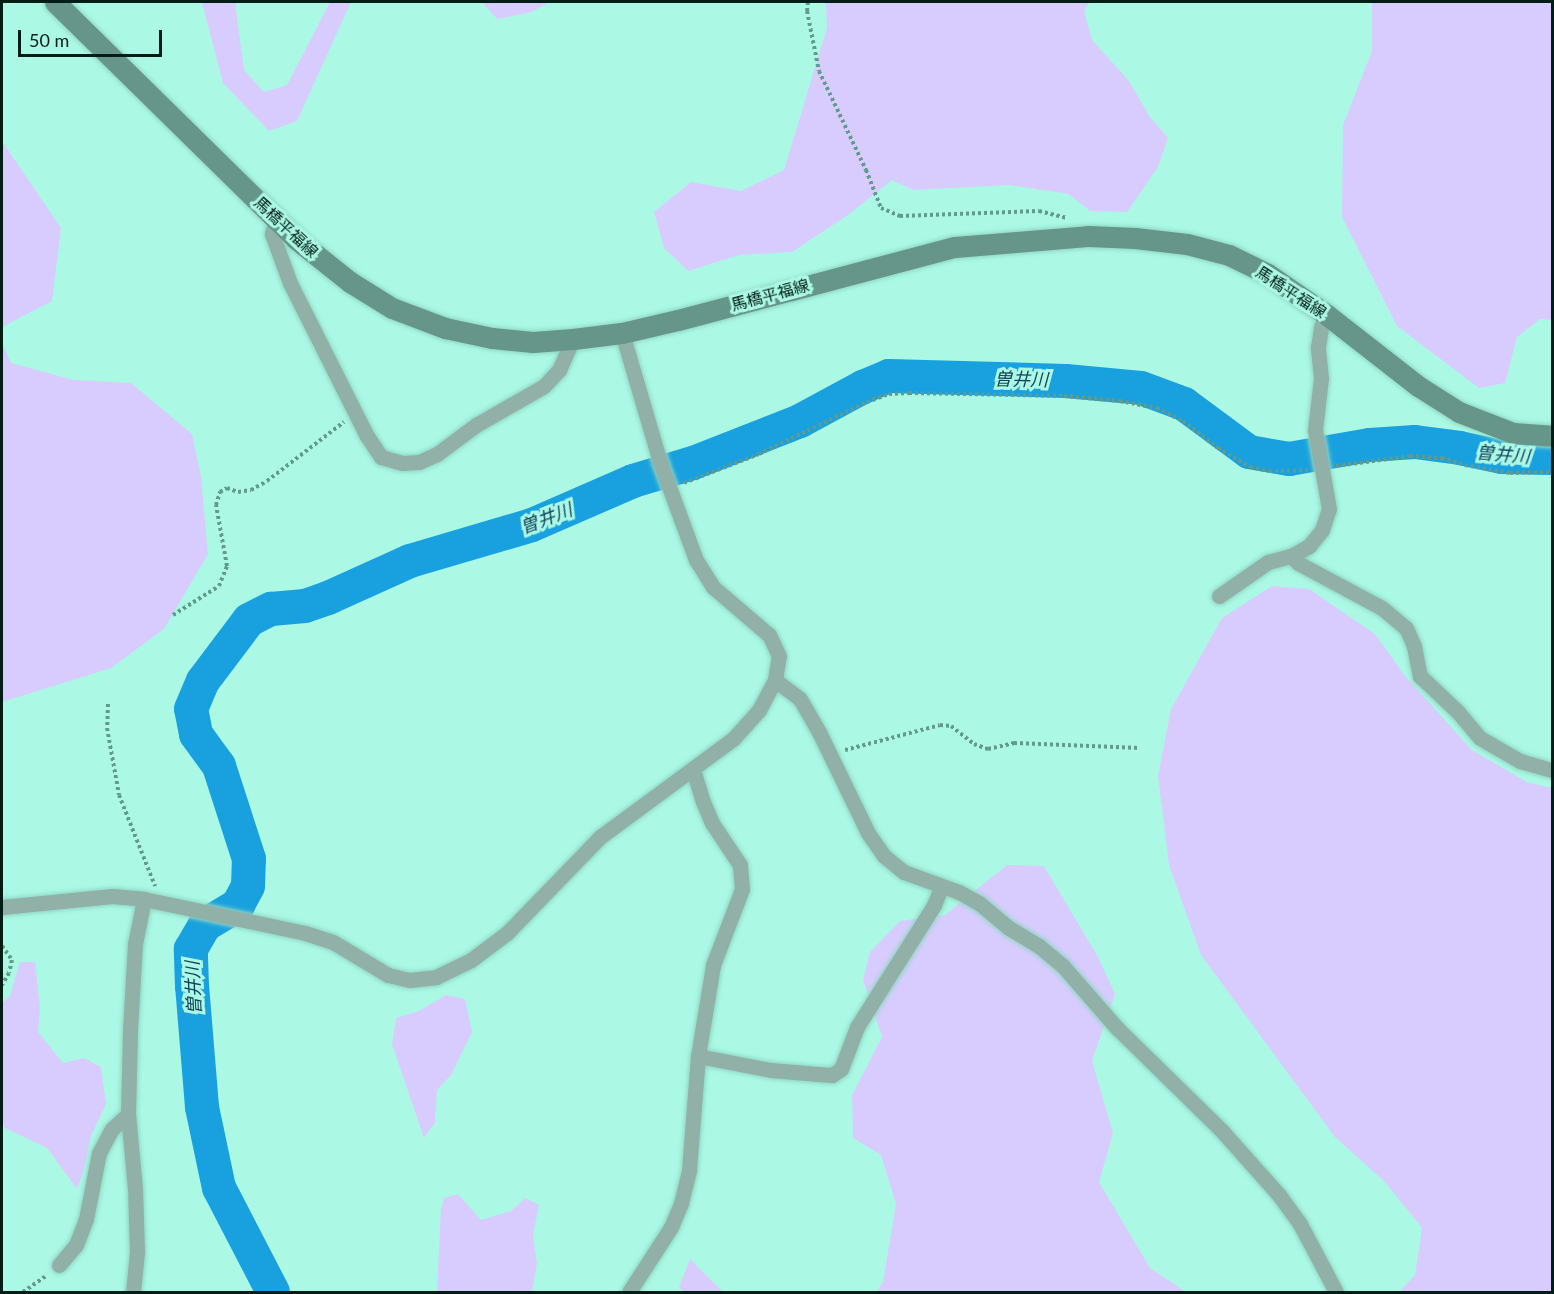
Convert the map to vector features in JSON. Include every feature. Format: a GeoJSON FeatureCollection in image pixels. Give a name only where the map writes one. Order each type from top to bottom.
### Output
{"type":"FeatureCollection","features":[{"type":"Feature","properties":{"kind":"main road","name":"馬橋平福線"},"geometry":{"type":"LineString","coordinates":[[55,2],[276,219],[350,282],[412,317],[446,328],[492,338],[533,342],[573,339],[622,333],[955,247],[1088,236],[1186,244],[1228,255],[1268,274],[1327,315],[1418,386],[1459,412],[1514,433],[1552,436]]}},
{"type":"Feature","properties":{"kind":"street"},"geometry":{"type":"LineString","coordinates":[[276,219],[272,234],[290,283],[381,456],[402,463],[419,462],[437,454],[476,425],[543,386],[559,370],[573,339]]}},
{"type":"Feature","properties":{"kind":"street"},"geometry":{"type":"LineString","coordinates":[[1219,596],[1268,562],[1291,556],[1309,546],[1322,530],[1329,509],[1316,444],[1321,378],[1318,347],[1321,327],[1327,315]]}},
{"type":"Feature","properties":{"kind":"street"},"geometry":{"type":"LineString","coordinates":[[2,907],[112,896],[150,901],[305,933],[333,942],[388,975],[409,980],[436,977],[471,960],[507,933],[600,837],[693,770],[740,732],[759,710],[775,680],[779,656],[769,635],[713,586],[696,560],[660,462],[622,333]]}},
{"type":"Feature","properties":{"kind":"street"},"geometry":{"type":"LineString","coordinates":[[1291,556],[1298,563],[1382,608],[1406,628],[1414,646],[1420,676],[1458,712],[1480,738],[1520,761],[1552,770]]}},
{"type":"Feature","properties":{"kind":"street"},"geometry":{"type":"LineString","coordinates":[[775,680],[800,699],[830,754],[868,833],[884,856],[904,872],[940,888],[959,892],[979,903],[1009,928],[1039,946],[1062,965],[1117,1028],[1215,1124],[1265,1179],[1300,1224],[1336,1293]]}},
{"type":"Feature","properties":{"kind":"street"},"geometry":{"type":"LineString","coordinates":[[630,1293],[671,1227],[681,1203],[689,1170],[698,1056],[713,965],[742,889],[743,877],[740,866],[712,823],[702,802],[693,770]]}},
{"type":"Feature","properties":{"kind":"street"},"geometry":{"type":"LineString","coordinates":[[698,1056],[771,1070],[832,1075],[841,1069],[857,1027],[929,913],[940,888]]}},
{"type":"Feature","properties":{"kind":"street"},"geometry":{"type":"LineString","coordinates":[[133,1293],[137,1252],[135,1189],[128,1114],[135,944],[150,901]]}},
{"type":"Feature","properties":{"kind":"street"},"geometry":{"type":"LineString","coordinates":[[59,1265],[76,1245],[86,1219],[99,1153],[112,1129],[128,1114]]}},
{"type":"Feature","properties":{"kind":"path"},"geometry":{"type":"LineString","coordinates":[[807,2],[819,71],[866,170],[881,208],[900,216],[1039,211],[1061,214],[1078,223],[1088,236]]}},
{"type":"Feature","properties":{"kind":"path"},"geometry":{"type":"LineString","coordinates":[[668,486],[759,454],[867,402],[889,394],[909,393],[1064,396],[1157,408],[1183,421],[1218,448],[1250,467],[1269,471],[1410,456],[1442,458],[1465,465],[1510,473],[1552,472]]}},
{"type":"Feature","properties":{"kind":"path"},"geometry":{"type":"LineString","coordinates":[[173,615],[219,586],[227,566],[216,505],[220,492],[227,488],[238,492],[251,490],[267,481],[356,412]]}},
{"type":"Feature","properties":{"kind":"path"},"geometry":{"type":"LineString","coordinates":[[108,705],[106,728],[119,795],[154,883],[150,901]]}},
{"type":"Feature","properties":{"kind":"path"},"geometry":{"type":"LineString","coordinates":[[830,754],[940,725],[951,726],[974,744],[988,749],[1014,743],[1140,748]]}},
{"type":"Feature","properties":{"kind":"path"},"geometry":{"type":"LineString","coordinates":[[2,946],[12,960],[9,973],[2,985]]}},
{"type":"Feature","properties":{"kind":"path"},"geometry":{"type":"LineString","coordinates":[[23,1293],[59,1265]]}},
{"type":"Feature","properties":{"kind":"shaded area"},"geometry":{"type":"Polygon","coordinates":[[[202,2],[235,2],[244,70],[264,92],[287,85],[330,2],[351,2],[297,121],[269,131],[223,83],[202,2]]]}},
{"type":"Feature","properties":{"kind":"shaded area"},"geometry":{"type":"Polygon","coordinates":[[[482,2],[549,2],[532,12],[497,19],[482,2]]]}},
{"type":"Feature","properties":{"kind":"shaded area"},"geometry":{"type":"Polygon","coordinates":[[[826,2],[1090,2],[1084,10],[1092,40],[1129,81],[1150,117],[1168,138],[1158,167],[1127,212],[1090,211],[1069,194],[1010,185],[913,190],[892,180],[848,215],[792,252],[739,255],[688,271],[664,248],[654,212],[691,182],[741,191],[784,170],[827,28],[826,2]]]}},
{"type":"Feature","properties":{"kind":"shaded area"},"geometry":{"type":"Polygon","coordinates":[[[1372,2],[1552,2],[1552,320],[1540,319],[1517,337],[1505,383],[1479,388],[1397,326],[1342,217],[1343,125],[1372,51],[1372,2]]]}},
{"type":"Feature","properties":{"kind":"shaded area"},"geometry":{"type":"Polygon","coordinates":[[[2,141],[61,228],[52,301],[2,327],[2,141]]]}},
{"type":"Feature","properties":{"kind":"shaded area"},"geometry":{"type":"Polygon","coordinates":[[[2,343],[11,363],[74,380],[131,383],[192,434],[201,477],[208,554],[164,629],[111,668],[2,702],[2,343]]]}},
{"type":"Feature","properties":{"kind":"shaded area"},"geometry":{"type":"Polygon","coordinates":[[[1272,586],[1309,589],[1375,634],[1405,676],[1472,750],[1527,782],[1552,788],[1552,1292],[1399,1292],[1415,1275],[1422,1228],[1385,1182],[1335,1137],[1201,955],[1169,865],[1158,776],[1171,709],[1222,618],[1272,586]]]}},
{"type":"Feature","properties":{"kind":"shaded area"},"geometry":{"type":"Polygon","coordinates":[[[1007,865],[1044,866],[1098,957],[1115,994],[1092,1061],[1113,1133],[1099,1182],[1150,1268],[1186,1292],[877,1292],[883,1282],[896,1204],[881,1155],[853,1138],[852,1095],[882,1037],[863,980],[870,952],[900,921],[945,915],[1007,865]]]}},
{"type":"Feature","properties":{"kind":"shaded area"},"geometry":{"type":"Polygon","coordinates":[[[20,962],[35,962],[40,1008],[38,1032],[63,1063],[84,1058],[101,1067],[106,1104],[91,1136],[84,1170],[77,1189],[47,1148],[5,1128],[2,1120],[2,1004],[10,996],[20,962]]]}},
{"type":"Feature","properties":{"kind":"shaded area"},"geometry":{"type":"Polygon","coordinates":[[[446,995],[465,999],[472,1032],[451,1075],[437,1090],[435,1123],[424,1138],[392,1044],[396,1018],[419,1011],[446,995]]]}},
{"type":"Feature","properties":{"kind":"shaded area"},"geometry":{"type":"Polygon","coordinates":[[[458,1194],[481,1220],[511,1211],[525,1198],[539,1205],[533,1235],[537,1263],[532,1292],[437,1292],[441,1209],[444,1198],[458,1194]]]}},
{"type":"Feature","properties":{"kind":"shaded area"},"geometry":{"type":"Polygon","coordinates":[[[690,1259],[723,1292],[683,1292],[679,1287],[690,1259]]]}},
{"type":"Feature","properties":{"kind":"waterway","name":"曽井川"},"geometry":{"type":"LineString","coordinates":[[273,1292],[219,1188],[202,1107],[192,986],[191,949],[205,925],[238,905],[248,886],[249,859],[219,766],[196,734],[191,709],[203,681],[249,620],[271,609],[305,606],[328,598],[410,561],[532,525],[633,481],[693,463],[800,421],[863,387],[889,376],[1066,381],[1141,388],[1184,404],[1249,452],[1289,459],[1370,445],[1415,442],[1502,457],[1552,458]]}}]}
